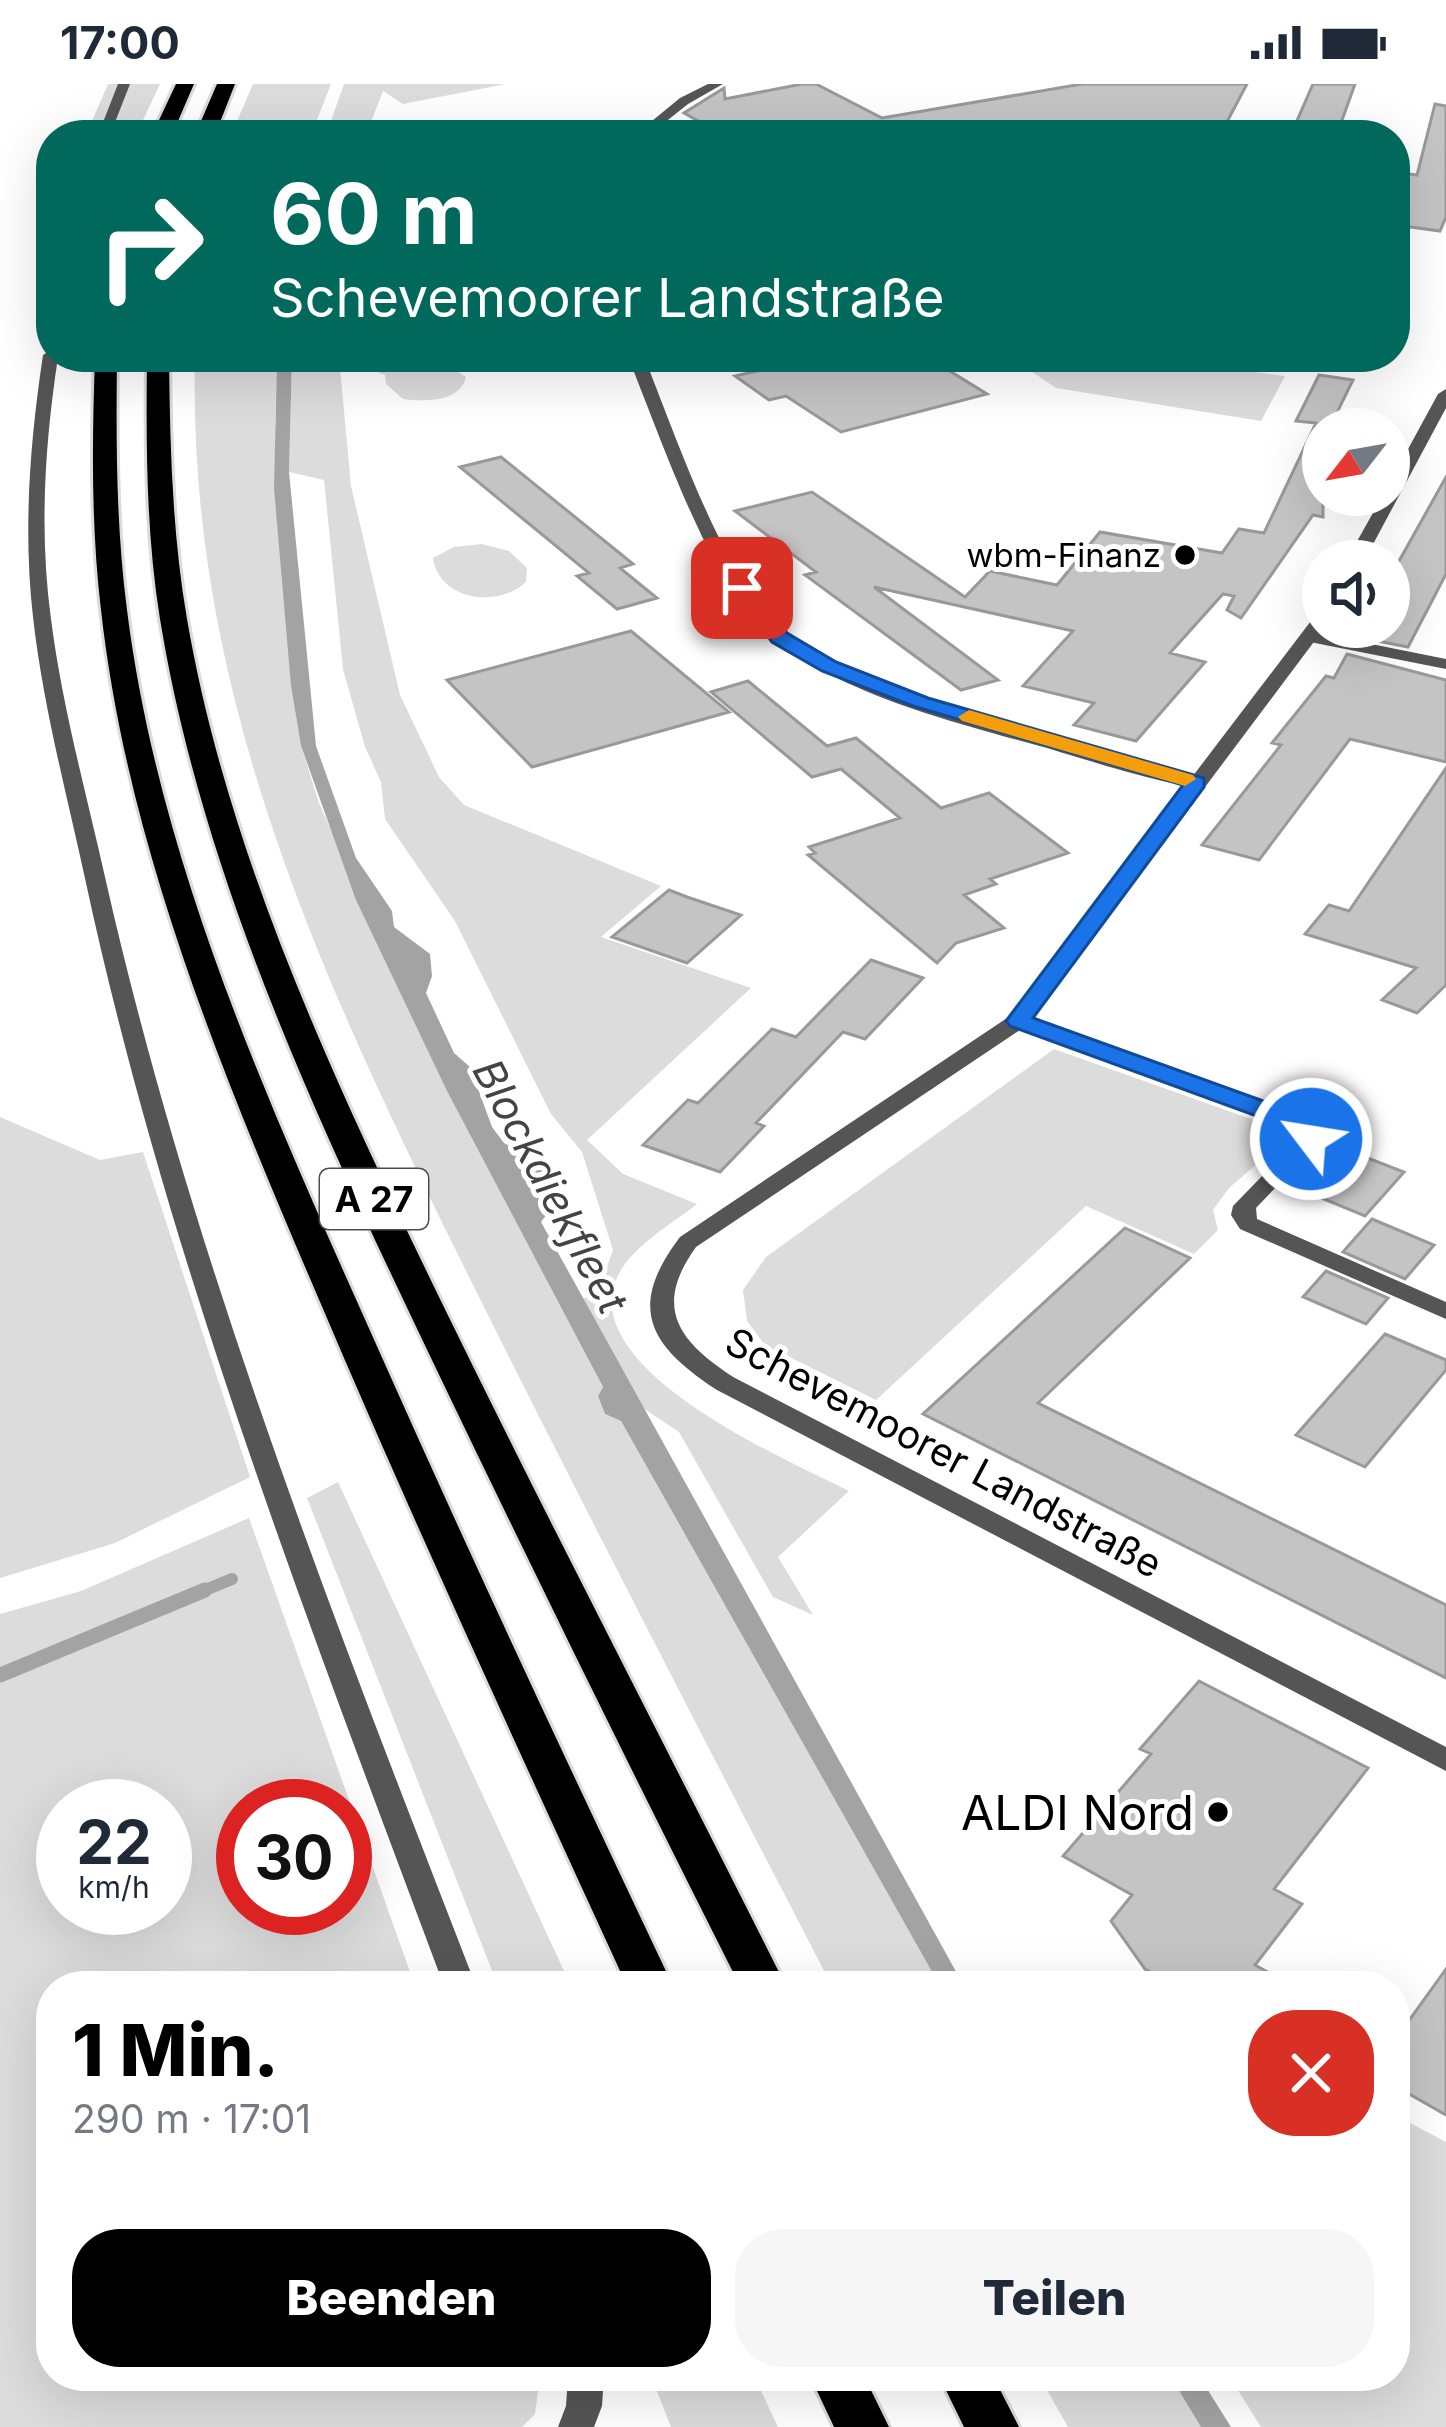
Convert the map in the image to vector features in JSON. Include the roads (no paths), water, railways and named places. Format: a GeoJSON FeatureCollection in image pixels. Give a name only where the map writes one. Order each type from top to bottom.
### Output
{"type":"FeatureCollection","features":[{"type":"Feature","properties":{"kind":"highway"},"geometry":{"type":"LineString","coordinates":[[169,120],[185,84]]}},
{"type":"Feature","properties":{"kind":"highway"},"geometry":{"type":"LineString","coordinates":[[211,120],[226,84]]}},
{"type":"Feature","properties":{"kind":"highway","name":"A 27"},"geometry":{"type":"LineString","coordinates":[[105,372],[101,432],[111,596],[119,643],[164,843],[213,994],[279,1164],[465,1591],[643,1971]]}},
{"type":"Feature","properties":{"kind":"highway","name":"A 27"},"geometry":{"type":"LineString","coordinates":[[157,372],[157,505],[192,704],[229,835],[282,988],[357,1163],[519,1502],[755,1971]]}},
{"type":"Feature","properties":{"kind":"highway"},"geometry":{"type":"LineString","coordinates":[[844,2391],[862,2427]]}},
{"type":"Feature","properties":{"kind":"highway"},"geometry":{"type":"LineString","coordinates":[[973,2391],[992,2427]]}},
{"type":"Feature","properties":{"kind":"street"},"geometry":{"type":"LineString","coordinates":[[110,120],[124,84]]}},
{"type":"Feature","properties":{"kind":"street"},"geometry":{"type":"LineString","coordinates":[[659,120],[684,100],[717,84]]}},
{"type":"Feature","properties":{"kind":"street"},"geometry":{"type":"LineString","coordinates":[[48,372],[41,414],[38,592],[107,947],[160,1141],[272,1489],[454,1971]]}},
{"type":"Feature","properties":{"kind":"street"},"geometry":{"type":"LineString","coordinates":[[642,372],[672,449],[744,592],[779,638],[829,667],[920,702],[1196,782]]}},
{"type":"Feature","properties":{"kind":"street"},"geometry":{"type":"LineString","coordinates":[[1366,540],[1446,394]]}},
{"type":"Feature","properties":{"kind":"street","name":"Schevemoorer Landstraße"},"geometry":{"type":"LineString","coordinates":[[1303,648],[1196,782],[1018,1021],[688,1243],[674,1257],[661,1287],[661,1318],[688,1358],[726,1384],[1446,1760]]}},
{"type":"Feature","properties":{"kind":"street"},"geometry":{"type":"LineString","coordinates":[[1363,648],[1446,664]]}},
{"type":"Feature","properties":{"kind":"street"},"geometry":{"type":"LineString","coordinates":[[1018,1021],[1306,1127],[1311,1139],[1245,1206],[1248,1224],[1446,1311]]}},
{"type":"Feature","properties":{"kind":"street"},"geometry":{"type":"LineString","coordinates":[[576,2427],[585,2391]]}},
{"type":"Feature","properties":{"kind":"water","name":"Blockdiekfleet"},"geometry":{"type":"Polygon","coordinates":[[[277,372],[292,372],[289,472],[316,746],[356,858],[392,911],[394,927],[430,954],[432,976],[426,993],[454,1053],[470,1067],[492,1127],[504,1143],[554,1171],[558,1199],[541,1222],[956,1971],[932,1971],[621,1421],[605,1414],[598,1396],[603,1387],[448,1093],[356,900],[301,746],[291,686],[274,488],[277,372]]]}},
{"type":"Feature","properties":{"kind":"water"},"geometry":{"type":"Polygon","coordinates":[[[1179,2391],[1208,2391],[1231,2427],[1201,2427],[1179,2391]]]}},
{"type":"Feature","properties":{"kind":"waterway"},"geometry":{"type":"LineString","coordinates":[[198,1593],[232,1579]]}},
{"type":"Feature","properties":{"kind":"waterway"},"geometry":{"type":"LineString","coordinates":[[0,1675],[205,1590]]}},
{"type":"Feature","properties":{"kind":"place","name":"wbm-Finanz"},"geometry":{"type":"Point","coordinates":[1185,555]}},
{"type":"Feature","properties":{"kind":"place","name":"ALDI Nord"},"geometry":{"type":"Point","coordinates":[1218,1812]}}]}
